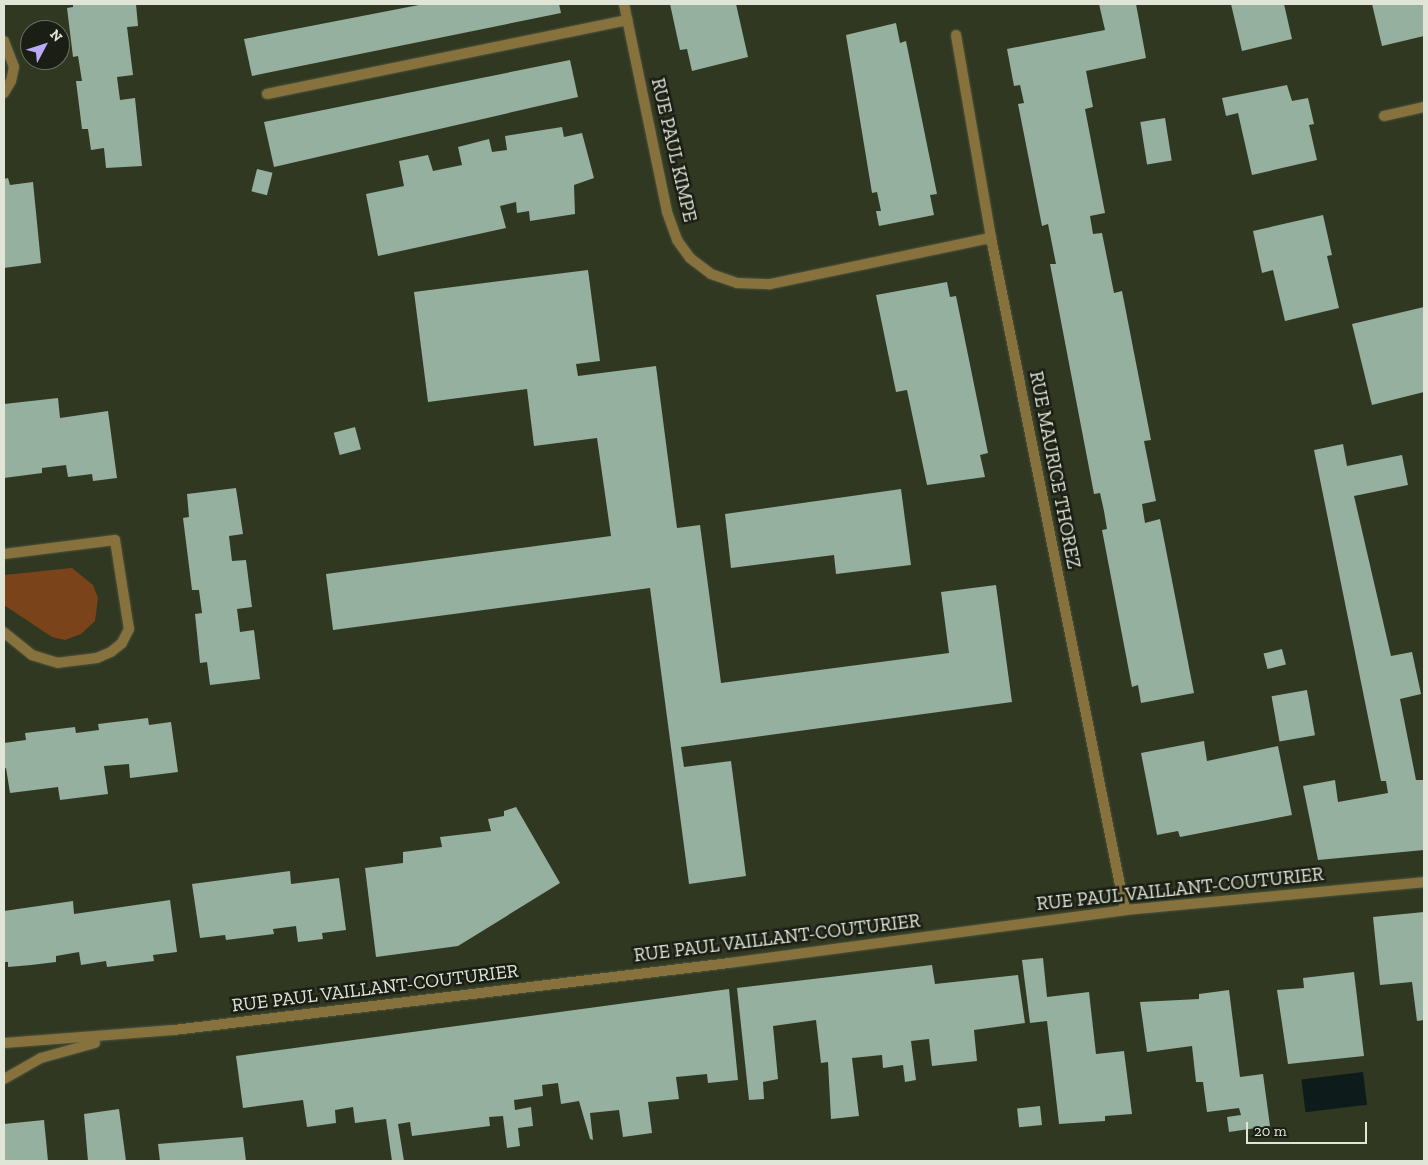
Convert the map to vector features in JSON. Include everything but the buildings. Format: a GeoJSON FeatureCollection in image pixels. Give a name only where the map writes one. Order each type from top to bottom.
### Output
{"type":"FeatureCollection","features":[{"type":"Feature","properties":{"kind":"street","name":"RUE PAUL KIMPE"},"geometry":{"type":"LineString","coordinates":[[624,4],[667,212],[677,240],[690,258],[711,274],[737,283],[770,284],[991,238]]}},
{"type":"Feature","properties":{"kind":"street"},"geometry":{"type":"LineString","coordinates":[[267,94],[627,20]]}},
{"type":"Feature","properties":{"kind":"street","name":"RUE MAURICE THOREZ"},"geometry":{"type":"LineString","coordinates":[[956,35],[991,238],[1125,910]]}},
{"type":"Feature","properties":{"kind":"street"},"geometry":{"type":"LineString","coordinates":[[4,42],[14,66],[11,81],[4,93]]}},
{"type":"Feature","properties":{"kind":"street"},"geometry":{"type":"LineString","coordinates":[[1384,116],[1424,107]]}},
{"type":"Feature","properties":{"kind":"street"},"geometry":{"type":"LineString","coordinates":[[4,554],[114,540],[128,629],[122,643],[111,652],[97,658],[58,663],[32,655],[4,632]]}},
{"type":"Feature","properties":{"kind":"street","name":"RUE PAUL VAILLANT-COUTURIER"},"geometry":{"type":"LineString","coordinates":[[4,1043],[135,1034],[710,965],[1125,910],[1424,882]]}},
{"type":"Feature","properties":{"kind":"street","name":"RUE PAUL VAILLANT-COUTURIER"},"geometry":{"type":"LineString","coordinates":[[4,1079],[41,1058],[71,1048],[135,1034]]}},
{"type":"Feature","properties":{"kind":"shaded area"},"geometry":{"type":"Polygon","coordinates":[[[72,568],[93,585],[98,598],[95,621],[81,634],[65,640],[52,637],[4,605],[4,575],[72,568]]]}},
{"type":"Feature","properties":{"kind":"shaded area"},"geometry":{"type":"Polygon","coordinates":[[[1363,1072],[1367,1105],[1305,1112],[1301,1080],[1363,1072]]]}}]}
